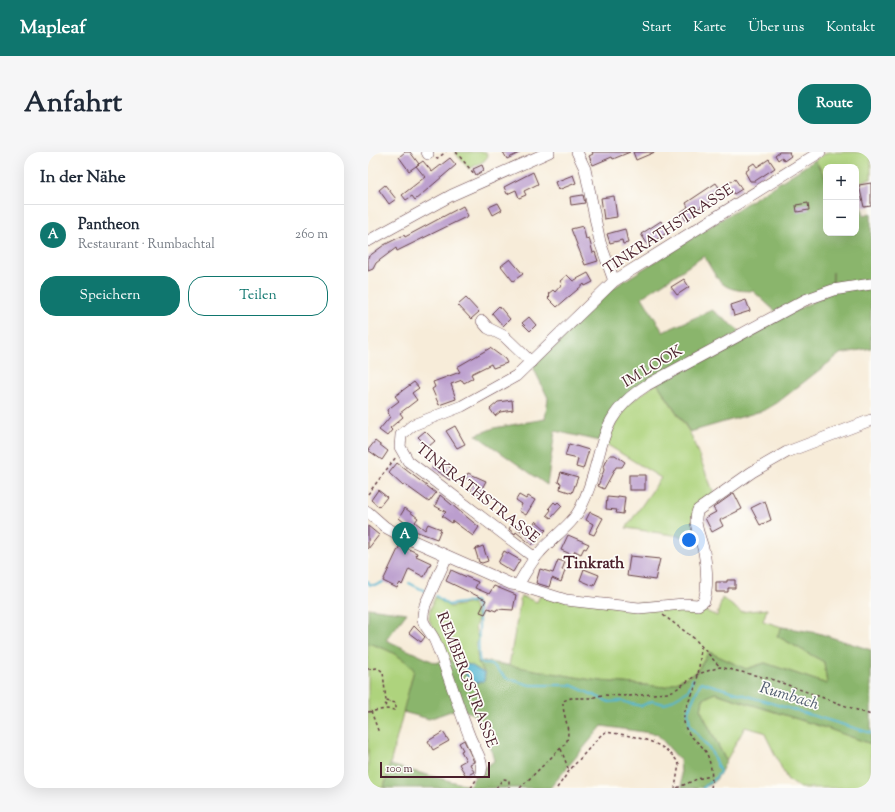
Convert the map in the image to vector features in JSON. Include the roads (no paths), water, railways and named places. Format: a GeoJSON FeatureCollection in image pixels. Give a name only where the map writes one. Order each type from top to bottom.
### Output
{"type":"FeatureCollection","features":[{"type":"Feature","properties":{"kind":"street"},"geometry":{"type":"LineString","coordinates":[[368,241],[452,195],[549,152]]}},
{"type":"Feature","properties":{"kind":"street"},"geometry":{"type":"LineString","coordinates":[[577,152],[585,169],[600,242],[614,281]]}},
{"type":"Feature","properties":{"kind":"street","name":"TINKRATHSTRASSE"},"geometry":{"type":"LineString","coordinates":[[535,558],[408,461],[401,450],[400,439],[410,427],[462,406],[516,376],[614,281],[820,152]]}},
{"type":"Feature","properties":{"kind":"street","name":"IM LOOK"},"geometry":{"type":"LineString","coordinates":[[518,585],[535,558],[581,507],[599,447],[609,423],[620,407],[637,391],[805,300],[833,290],[871,284]]}},
{"type":"Feature","properties":{"kind":"street"},"geometry":{"type":"LineString","coordinates":[[482,321],[488,328],[504,336],[531,362]]}},
{"type":"Feature","properties":{"kind":"street"},"geometry":{"type":"LineString","coordinates":[[368,512],[386,527],[447,556],[511,584],[566,600],[639,608],[654,608],[684,604],[698,605],[704,601],[706,592],[706,575],[704,552],[695,516],[698,510],[752,472],[787,452],[871,420]]}},
{"type":"Feature","properties":{"kind":"street","name":"REMBERGSTRASSE"},"geometry":{"type":"LineString","coordinates":[[447,556],[423,613],[424,622],[434,639],[459,702],[469,735],[481,760],[481,772]]}},
{"type":"Feature","properties":{"kind":"water"},"geometry":{"type":"Polygon","coordinates":[[[466,664],[471,665],[485,674],[484,681],[472,684],[469,682],[463,668],[466,664]]]}},
{"type":"Feature","properties":{"kind":"waterway","name":"Rumbach"},"geometry":{"type":"LineString","coordinates":[[368,581],[370,585],[377,585],[383,582]]}},
{"type":"Feature","properties":{"kind":"waterway","name":"Rumbach"},"geometry":{"type":"LineString","coordinates":[[409,583],[425,591]]}},
{"type":"Feature","properties":{"kind":"waterway","name":"Rumbach"},"geometry":{"type":"LineString","coordinates":[[436,596],[448,605],[475,601],[479,616],[478,646],[480,662],[494,666],[506,678],[530,685],[571,685],[609,702],[621,701],[641,706],[652,701],[665,704],[688,691],[693,679]]}},
{"type":"Feature","properties":{"kind":"waterway","name":"Rumbach"},"geometry":{"type":"LineString","coordinates":[[713,781],[720,772],[711,751],[690,725],[688,711],[701,682],[871,733]]}},
{"type":"Feature","properties":{"kind":"waterway"},"geometry":{"type":"LineString","coordinates":[[703,788],[710,782]]}},
{"type":"Feature","properties":{"kind":"place","name":"Pantheon"},"geometry":{"type":"Point","coordinates":[405,555]}},
{"type":"Feature","properties":{"kind":"district","name":"Tinkrath"},"geometry":{"type":"Point","coordinates":[594,564]}}]}
